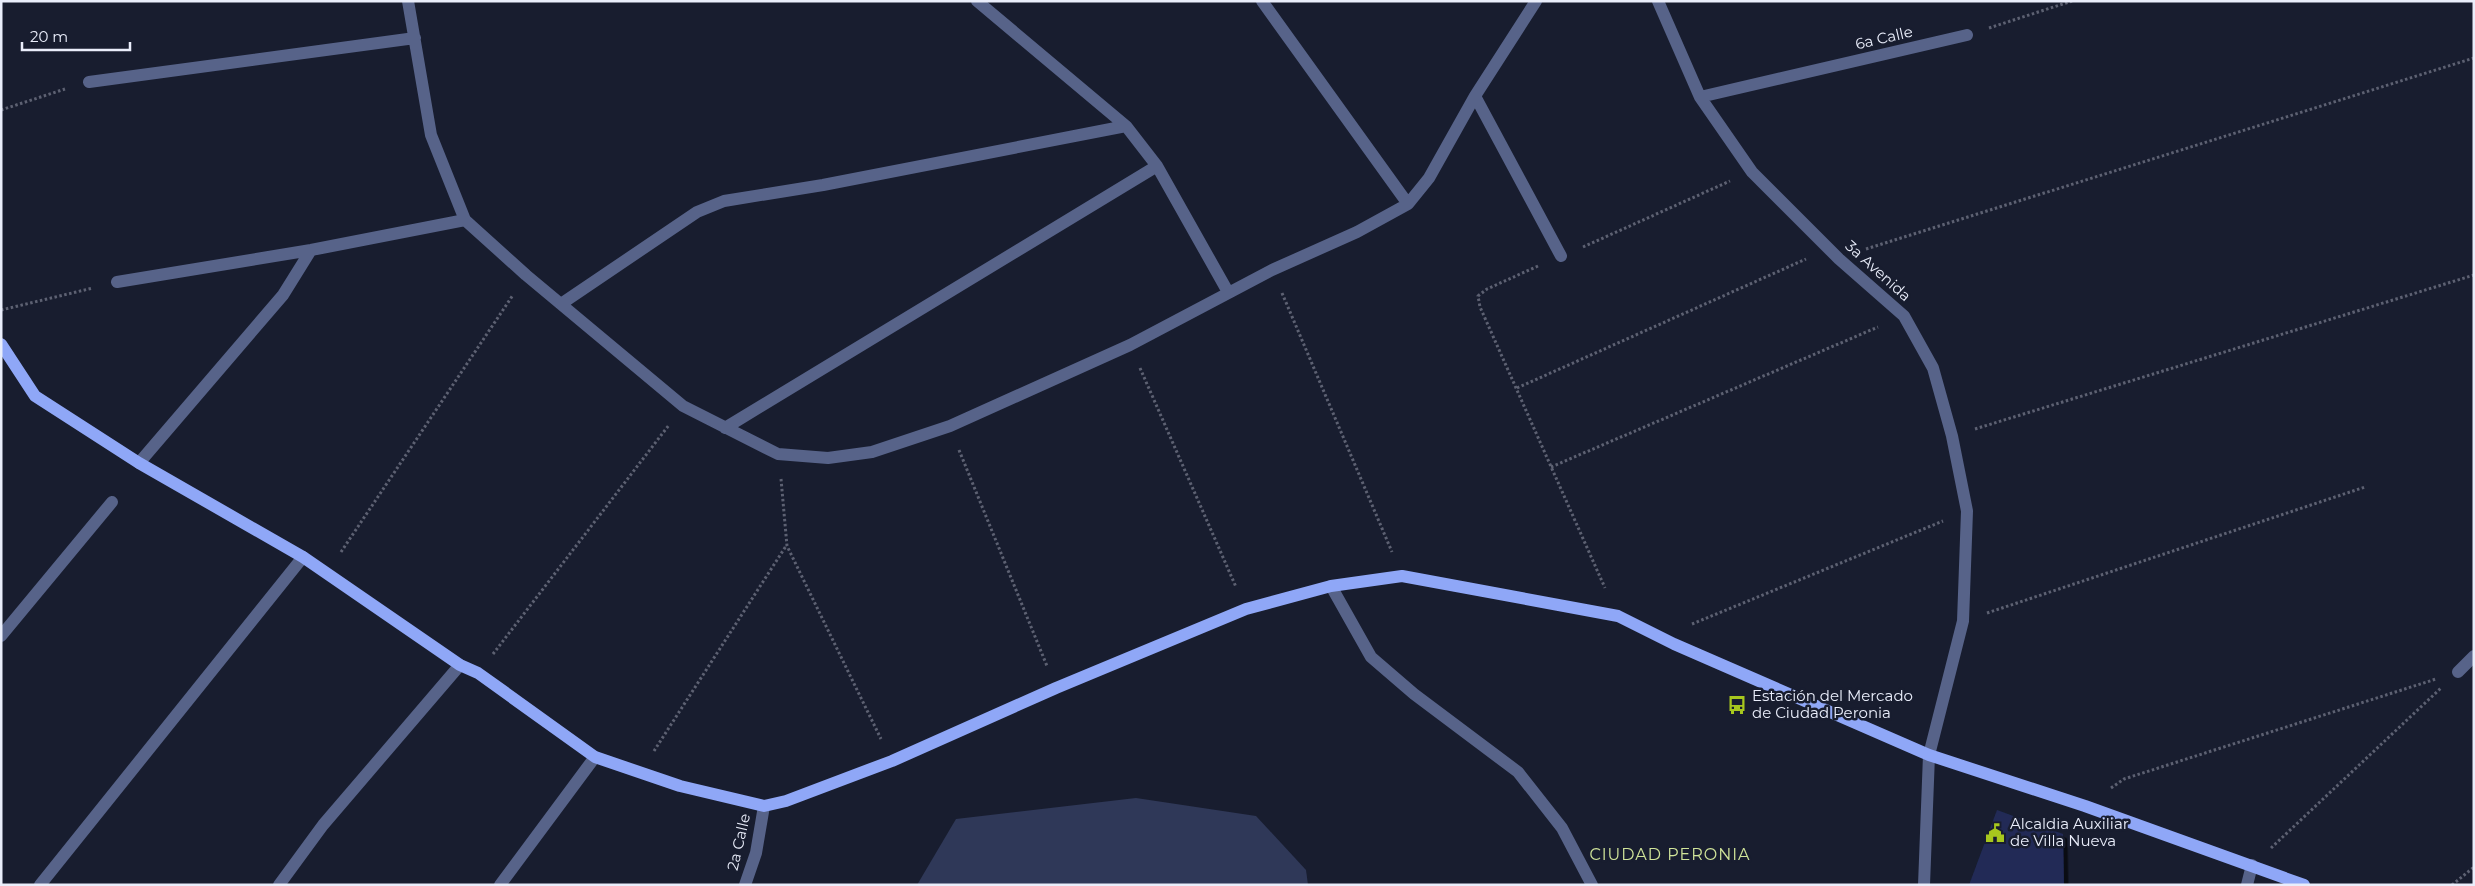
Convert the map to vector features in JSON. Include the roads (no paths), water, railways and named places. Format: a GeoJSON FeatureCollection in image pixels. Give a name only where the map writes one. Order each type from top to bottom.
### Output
{"type":"FeatureCollection","features":[{"type":"Feature","properties":{"kind":"main road"},"geometry":{"type":"LineString","coordinates":[[1,344],[6,355]]}},
{"type":"Feature","properties":{"kind":"main road"},"geometry":{"type":"LineString","coordinates":[[36,396],[139,463],[303,557],[460,665],[478,673],[595,757],[680,786],[764,806],[786,801],[892,761],[1056,688],[1246,608],[1331,586],[1402,576],[1618,616],[1929,756],[2085,806],[2304,885]]}},
{"type":"Feature","properties":{"kind":"street"},"geometry":{"type":"LineString","coordinates":[[408,1],[431,135],[465,220],[526,275],[683,406],[778,454],[828,458],[872,452],[950,426],[1130,345],[1228,292],[1356,232],[1408,204],[1429,178],[1475,96],[1536,1]]}},
{"type":"Feature","properties":{"kind":"street"},"geometry":{"type":"LineString","coordinates":[[977,1],[1126,126],[1157,166],[1228,292]]}},
{"type":"Feature","properties":{"kind":"street"},"geometry":{"type":"LineString","coordinates":[[1262,1],[1408,204]]}},
{"type":"Feature","properties":{"kind":"street","name":"3a Avenida"},"geometry":{"type":"LineString","coordinates":[[1658,1],[1700,97],[1752,172],[1839,259],[1904,316],[1932,368],[1952,436],[1966,512],[1963,621],[1929,756],[1924,885]]}},
{"type":"Feature","properties":{"kind":"street","name":"6a Calle"},"geometry":{"type":"LineString","coordinates":[[1700,97],[1967,35]]}},
{"type":"Feature","properties":{"kind":"street"},"geometry":{"type":"LineString","coordinates":[[89,82],[414,38]]}},
{"type":"Feature","properties":{"kind":"street"},"geometry":{"type":"LineString","coordinates":[[1475,96],[1561,256]]}},
{"type":"Feature","properties":{"kind":"street"},"geometry":{"type":"LineString","coordinates":[[561,304],[697,212],[724,201],[823,186],[1126,126]]}},
{"type":"Feature","properties":{"kind":"street"},"geometry":{"type":"LineString","coordinates":[[725,428],[1157,166]]}},
{"type":"Feature","properties":{"kind":"street"},"geometry":{"type":"LineString","coordinates":[[117,282],[311,250],[465,220]]}},
{"type":"Feature","properties":{"kind":"street"},"geometry":{"type":"LineString","coordinates":[[139,463],[283,295],[311,250]]}},
{"type":"Feature","properties":{"kind":"street"},"geometry":{"type":"LineString","coordinates":[[6,355],[36,396]]}},
{"type":"Feature","properties":{"kind":"street"},"geometry":{"type":"LineString","coordinates":[[1,636],[112,502]]}},
{"type":"Feature","properties":{"kind":"street"},"geometry":{"type":"LineString","coordinates":[[40,885],[303,557]]}},
{"type":"Feature","properties":{"kind":"street"},"geometry":{"type":"LineString","coordinates":[[1331,586],[1371,657],[1414,694],[1518,772],[1562,828],[1592,885]]}},
{"type":"Feature","properties":{"kind":"street"},"geometry":{"type":"LineString","coordinates":[[2458,672],[2474,656]]}},
{"type":"Feature","properties":{"kind":"street"},"geometry":{"type":"LineString","coordinates":[[278,885],[323,825],[460,665]]}},
{"type":"Feature","properties":{"kind":"street"},"geometry":{"type":"LineString","coordinates":[[500,885],[595,757]]}},
{"type":"Feature","properties":{"kind":"street","name":"2a Calle"},"geometry":{"type":"LineString","coordinates":[[745,885],[756,853],[764,806]]}},
{"type":"Feature","properties":{"kind":"street"},"geometry":{"type":"LineString","coordinates":[[2247,885],[2252,866]]}},
{"type":"Feature","properties":{"kind":"place","name":"Estación del Mercado de Ciudad Peronia"},"geometry":{"type":"Point","coordinates":[1737,705]}},
{"type":"Feature","properties":{"kind":"place","name":"Alcaldia Auxiliar de Villa Nueva"},"geometry":{"type":"Point","coordinates":[1995,833]}},
{"type":"Feature","properties":{"kind":"district","name":"CIUDAD PERONIA"},"geometry":{"type":"Point","coordinates":[1670,854]}}]}
